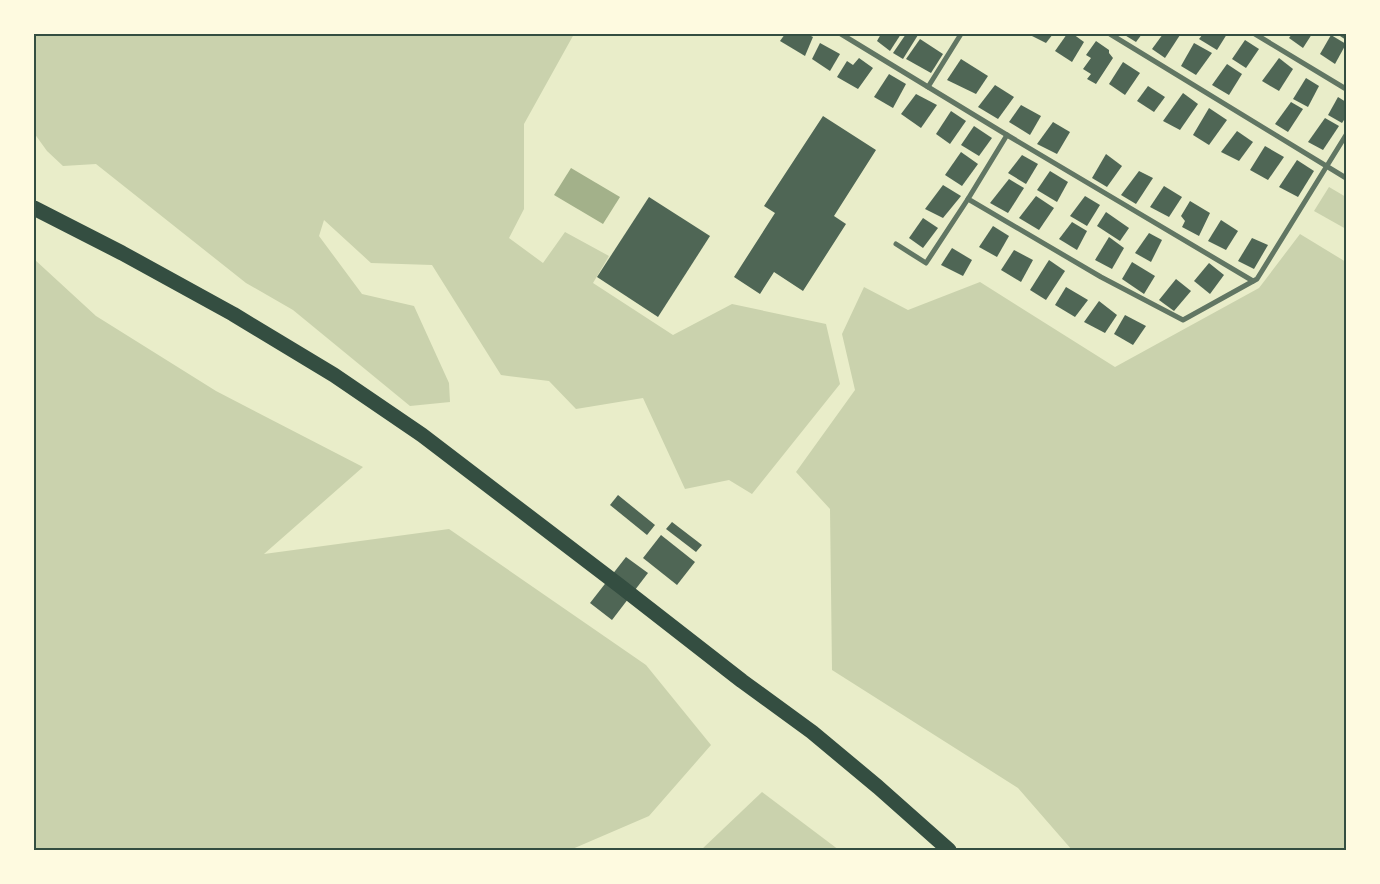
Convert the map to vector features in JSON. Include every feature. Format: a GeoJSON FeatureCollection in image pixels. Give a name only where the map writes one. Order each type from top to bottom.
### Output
{"type":"FeatureCollection","features":[{"type":"Feature","properties":{"kind":"highway"},"geometry":{"type":"LineString","coordinates":[[34,208],[122,253],[233,314],[334,375],[422,435],[812,732],[949,850]]}},
{"type":"Feature","properties":{"kind":"street"},"geometry":{"type":"LineString","coordinates":[[841,34],[1006,135],[1253,281]]}},
{"type":"Feature","properties":{"kind":"street"},"geometry":{"type":"LineString","coordinates":[[928,87],[962,34]]}},
{"type":"Feature","properties":{"kind":"street"},"geometry":{"type":"LineString","coordinates":[[1110,34],[1346,178]]}},
{"type":"Feature","properties":{"kind":"street"},"geometry":{"type":"LineString","coordinates":[[1255,34],[1346,89]]}},
{"type":"Feature","properties":{"kind":"street"},"geometry":{"type":"LineString","coordinates":[[896,244],[926,263],[968,199],[1006,135]]}},
{"type":"Feature","properties":{"kind":"street"},"geometry":{"type":"LineString","coordinates":[[968,199],[1101,277],[1183,320],[1257,279],[1346,135]]}},
{"type":"Feature","properties":{"kind":"shaded area"},"geometry":{"type":"Polygon","coordinates":[[[34,34],[574,34],[524,124],[524,209],[509,238],[543,263],[565,232],[609,256],[593,283],[673,335],[732,304],[826,324],[840,384],[752,494],[729,480],[685,489],[643,398],[576,409],[549,381],[501,375],[432,265],[371,263],[324,220],[319,236],[362,294],[414,306],[449,383],[450,402],[410,406],[293,310],[246,283],[96,164],[63,166],[47,151],[34,133],[34,34]]]}},
{"type":"Feature","properties":{"kind":"shaded area"},"geometry":{"type":"Polygon","coordinates":[[[571,168],[620,197],[603,224],[554,195],[571,168]]]}},
{"type":"Feature","properties":{"kind":"shaded area"},"geometry":{"type":"Polygon","coordinates":[[[1329,187],[1346,197],[1346,229],[1314,211],[1329,187]]]}},
{"type":"Feature","properties":{"kind":"shaded area"},"geometry":{"type":"Polygon","coordinates":[[[1300,234],[1346,262],[1346,850],[1072,850],[1018,788],[832,670],[830,509],[796,472],[855,390],[842,334],[864,287],[908,310],[980,282],[1115,367],[1259,288],[1300,234]]]}},
{"type":"Feature","properties":{"kind":"shaded area"},"geometry":{"type":"Polygon","coordinates":[[[34,259],[96,316],[216,391],[363,467],[264,554],[449,529],[646,665],[711,745],[649,816],[570,850],[34,850],[34,259]]]}},
{"type":"Feature","properties":{"kind":"shaded area"},"geometry":{"type":"Polygon","coordinates":[[[762,792],[839,850],[701,850],[762,792]]]}},
{"type":"Feature","properties":{"kind":"building"},"geometry":{"type":"Polygon","coordinates":[[[785,34],[807,34],[813,37],[805,56],[780,41],[785,34]]]}},
{"type":"Feature","properties":{"kind":"building"},"geometry":{"type":"Polygon","coordinates":[[[881,34],[901,34],[890,51],[877,41],[881,34]]]}},
{"type":"Feature","properties":{"kind":"building"},"geometry":{"type":"Polygon","coordinates":[[[906,34],[918,35],[903,59],[893,53],[906,34]]]}},
{"type":"Feature","properties":{"kind":"building"},"geometry":{"type":"Polygon","coordinates":[[[1031,34],[1053,34],[1046,43],[1031,34]]]}},
{"type":"Feature","properties":{"kind":"building"},"geometry":{"type":"Polygon","coordinates":[[[1067,34],[1073,34],[1084,42],[1072,62],[1055,51],[1067,34]]]}},
{"type":"Feature","properties":{"kind":"building"},"geometry":{"type":"Polygon","coordinates":[[[1123,34],[1142,34],[1136,42],[1123,34]]]}},
{"type":"Feature","properties":{"kind":"building"},"geometry":{"type":"Polygon","coordinates":[[[1163,34],[1180,35],[1165,58],[1152,49],[1163,34]]]}},
{"type":"Feature","properties":{"kind":"building"},"geometry":{"type":"Polygon","coordinates":[[[1203,34],[1227,34],[1217,50],[1199,39],[1203,34]]]}},
{"type":"Feature","properties":{"kind":"building"},"geometry":{"type":"Polygon","coordinates":[[[1292,34],[1312,34],[1303,48],[1289,38],[1292,34]]]}},
{"type":"Feature","properties":{"kind":"building"},"geometry":{"type":"Polygon","coordinates":[[[1337,34],[1346,34],[1346,40],[1337,34]]]}},
{"type":"Feature","properties":{"kind":"building"},"geometry":{"type":"Polygon","coordinates":[[[1331,35],[1346,44],[1335,64],[1320,54],[1331,35]]]}},
{"type":"Feature","properties":{"kind":"building"},"geometry":{"type":"Polygon","coordinates":[[[920,39],[943,54],[931,73],[906,59],[920,39]]]}},
{"type":"Feature","properties":{"kind":"building"},"geometry":{"type":"Polygon","coordinates":[[[1245,40],[1259,49],[1246,68],[1232,59],[1245,40]]]}},
{"type":"Feature","properties":{"kind":"building"},"geometry":{"type":"Polygon","coordinates":[[[1096,41],[1109,50],[1113,58],[1096,84],[1087,79],[1091,74],[1083,69],[1091,58],[1086,55],[1096,41]]]}},
{"type":"Feature","properties":{"kind":"building"},"geometry":{"type":"Polygon","coordinates":[[[820,43],[840,54],[830,71],[812,59],[820,43]]]}},
{"type":"Feature","properties":{"kind":"building"},"geometry":{"type":"Polygon","coordinates":[[[1194,43],[1212,53],[1196,75],[1181,66],[1194,43]]]}},
{"type":"Feature","properties":{"kind":"building"},"geometry":{"type":"Polygon","coordinates":[[[859,58],[873,68],[858,89],[837,77],[847,61],[853,65],[859,58]]]}},
{"type":"Feature","properties":{"kind":"building"},"geometry":{"type":"Polygon","coordinates":[[[1279,58],[1293,69],[1279,91],[1262,81],[1279,58]]]}},
{"type":"Feature","properties":{"kind":"building"},"geometry":{"type":"Polygon","coordinates":[[[961,59],[988,76],[976,94],[947,80],[961,59]]]}},
{"type":"Feature","properties":{"kind":"building"},"geometry":{"type":"Polygon","coordinates":[[[1123,62],[1140,73],[1125,95],[1109,84],[1123,62]]]}},
{"type":"Feature","properties":{"kind":"building"},"geometry":{"type":"Polygon","coordinates":[[[1227,64],[1242,74],[1229,95],[1212,85],[1227,64]]]}},
{"type":"Feature","properties":{"kind":"building"},"geometry":{"type":"Polygon","coordinates":[[[889,74],[906,84],[893,108],[874,97],[889,74]]]}},
{"type":"Feature","properties":{"kind":"building"},"geometry":{"type":"Polygon","coordinates":[[[1306,78],[1319,86],[1308,107],[1293,99],[1306,78]]]}},
{"type":"Feature","properties":{"kind":"building"},"geometry":{"type":"Polygon","coordinates":[[[995,85],[1014,97],[998,119],[978,107],[995,85]]]}},
{"type":"Feature","properties":{"kind":"building"},"geometry":{"type":"Polygon","coordinates":[[[1148,86],[1165,97],[1154,112],[1137,101],[1148,86]]]}},
{"type":"Feature","properties":{"kind":"building"},"geometry":{"type":"Polygon","coordinates":[[[1183,93],[1198,104],[1180,130],[1163,121],[1183,93]]]}},
{"type":"Feature","properties":{"kind":"building"},"geometry":{"type":"Polygon","coordinates":[[[916,94],[937,105],[921,128],[901,114],[916,94]]]}},
{"type":"Feature","properties":{"kind":"building"},"geometry":{"type":"Polygon","coordinates":[[[1338,97],[1346,102],[1346,117],[1342,123],[1328,115],[1338,97]]]}},
{"type":"Feature","properties":{"kind":"building"},"geometry":{"type":"Polygon","coordinates":[[[1291,102],[1303,109],[1288,132],[1275,124],[1291,102]]]}},
{"type":"Feature","properties":{"kind":"building"},"geometry":{"type":"Polygon","coordinates":[[[1021,105],[1041,116],[1030,135],[1009,122],[1021,105]]]}},
{"type":"Feature","properties":{"kind":"building"},"geometry":{"type":"Polygon","coordinates":[[[1209,108],[1227,120],[1209,145],[1193,135],[1209,108]]]}},
{"type":"Feature","properties":{"kind":"building"},"geometry":{"type":"Polygon","coordinates":[[[951,111],[966,121],[950,144],[936,134],[951,111]]]}},
{"type":"Feature","properties":{"kind":"building"},"geometry":{"type":"Polygon","coordinates":[[[823,116],[876,150],[834,216],[846,224],[803,291],[774,272],[760,294],[734,277],[775,213],[764,206],[823,116]]]}},
{"type":"Feature","properties":{"kind":"building"},"geometry":{"type":"Polygon","coordinates":[[[1325,118],[1339,126],[1323,150],[1308,142],[1325,118]]]}},
{"type":"Feature","properties":{"kind":"building"},"geometry":{"type":"Polygon","coordinates":[[[1053,122],[1070,132],[1057,154],[1037,144],[1053,122]]]}},
{"type":"Feature","properties":{"kind":"building"},"geometry":{"type":"Polygon","coordinates":[[[974,126],[992,138],[979,156],[961,145],[974,126]]]}},
{"type":"Feature","properties":{"kind":"building"},"geometry":{"type":"Polygon","coordinates":[[[1237,131],[1253,142],[1239,161],[1221,152],[1237,131]]]}},
{"type":"Feature","properties":{"kind":"building"},"geometry":{"type":"Polygon","coordinates":[[[1265,146],[1284,157],[1268,180],[1250,170],[1265,146]]]}},
{"type":"Feature","properties":{"kind":"building"},"geometry":{"type":"Polygon","coordinates":[[[961,152],[978,164],[962,186],[945,175],[961,152]]]}},
{"type":"Feature","properties":{"kind":"building"},"geometry":{"type":"Polygon","coordinates":[[[1106,154],[1122,166],[1107,187],[1092,178],[1106,154]]]}},
{"type":"Feature","properties":{"kind":"building"},"geometry":{"type":"Polygon","coordinates":[[[1022,155],[1038,164],[1026,184],[1008,173],[1022,155]]]}},
{"type":"Feature","properties":{"kind":"building"},"geometry":{"type":"Polygon","coordinates":[[[1297,160],[1314,171],[1298,197],[1279,187],[1297,160]]]}},
{"type":"Feature","properties":{"kind":"building"},"geometry":{"type":"Polygon","coordinates":[[[1050,171],[1068,182],[1057,202],[1037,190],[1050,171]]]}},
{"type":"Feature","properties":{"kind":"building"},"geometry":{"type":"Polygon","coordinates":[[[1139,171],[1153,178],[1136,204],[1121,195],[1139,171]]]}},
{"type":"Feature","properties":{"kind":"building"},"geometry":{"type":"Polygon","coordinates":[[[1009,179],[1024,188],[1008,213],[990,203],[1009,179]]]}},
{"type":"Feature","properties":{"kind":"building"},"geometry":{"type":"Polygon","coordinates":[[[943,185],[961,196],[943,218],[925,209],[943,185]]]}},
{"type":"Feature","properties":{"kind":"building"},"geometry":{"type":"Polygon","coordinates":[[[1164,186],[1182,197],[1169,217],[1150,207],[1164,186]]]}},
{"type":"Feature","properties":{"kind":"building"},"geometry":{"type":"Polygon","coordinates":[[[1036,196],[1054,208],[1039,230],[1019,218],[1036,196]]]}},
{"type":"Feature","properties":{"kind":"building"},"geometry":{"type":"Polygon","coordinates":[[[1085,196],[1100,205],[1087,226],[1070,216],[1085,196]]]}},
{"type":"Feature","properties":{"kind":"building"},"geometry":{"type":"Polygon","coordinates":[[[649,197],[710,236],[658,317],[597,277],[649,197]]]}},
{"type":"Feature","properties":{"kind":"building"},"geometry":{"type":"Polygon","coordinates":[[[1190,201],[1210,213],[1199,236],[1182,227],[1185,221],[1181,216],[1190,201]]]}},
{"type":"Feature","properties":{"kind":"building"},"geometry":{"type":"Polygon","coordinates":[[[1106,212],[1129,228],[1120,241],[1097,226],[1106,212]]]}},
{"type":"Feature","properties":{"kind":"building"},"geometry":{"type":"Polygon","coordinates":[[[923,218],[938,228],[923,248],[909,238],[923,218]]]}},
{"type":"Feature","properties":{"kind":"building"},"geometry":{"type":"Polygon","coordinates":[[[1221,220],[1238,231],[1226,250],[1208,241],[1221,220]]]}},
{"type":"Feature","properties":{"kind":"building"},"geometry":{"type":"Polygon","coordinates":[[[1072,222],[1087,231],[1077,250],[1059,239],[1072,222]]]}},
{"type":"Feature","properties":{"kind":"building"},"geometry":{"type":"Polygon","coordinates":[[[993,226],[1009,236],[997,257],[979,247],[993,226]]]}},
{"type":"Feature","properties":{"kind":"building"},"geometry":{"type":"Polygon","coordinates":[[[1149,233],[1162,240],[1151,262],[1135,253],[1149,233]]]}},
{"type":"Feature","properties":{"kind":"building"},"geometry":{"type":"Polygon","coordinates":[[[1109,237],[1124,248],[1112,269],[1095,260],[1109,237]]]}},
{"type":"Feature","properties":{"kind":"building"},"geometry":{"type":"Polygon","coordinates":[[[1252,238],[1268,245],[1254,269],[1238,261],[1252,238]]]}},
{"type":"Feature","properties":{"kind":"building"},"geometry":{"type":"Polygon","coordinates":[[[952,248],[972,260],[963,276],[941,265],[952,248]]]}},
{"type":"Feature","properties":{"kind":"building"},"geometry":{"type":"Polygon","coordinates":[[[1014,250],[1033,260],[1021,282],[1001,270],[1014,250]]]}},
{"type":"Feature","properties":{"kind":"building"},"geometry":{"type":"Polygon","coordinates":[[[1049,260],[1065,271],[1046,300],[1030,290],[1049,260]]]}},
{"type":"Feature","properties":{"kind":"building"},"geometry":{"type":"Polygon","coordinates":[[[1132,262],[1155,276],[1144,294],[1122,279],[1132,262]]]}},
{"type":"Feature","properties":{"kind":"building"},"geometry":{"type":"Polygon","coordinates":[[[1209,263],[1224,275],[1210,294],[1194,281],[1209,263]]]}},
{"type":"Feature","properties":{"kind":"building"},"geometry":{"type":"Polygon","coordinates":[[[1176,279],[1191,291],[1174,311],[1159,300],[1176,279]]]}},
{"type":"Feature","properties":{"kind":"building"},"geometry":{"type":"Polygon","coordinates":[[[1066,287],[1088,300],[1075,317],[1055,305],[1066,287]]]}},
{"type":"Feature","properties":{"kind":"building"},"geometry":{"type":"Polygon","coordinates":[[[1099,301],[1117,315],[1105,333],[1084,322],[1099,301]]]}},
{"type":"Feature","properties":{"kind":"building"},"geometry":{"type":"Polygon","coordinates":[[[1125,315],[1146,326],[1133,345],[1114,334],[1125,315]]]}},
{"type":"Feature","properties":{"kind":"building"},"geometry":{"type":"Polygon","coordinates":[[[618,495],[655,525],[647,535],[610,505],[618,495]]]}},
{"type":"Feature","properties":{"kind":"building"},"geometry":{"type":"Polygon","coordinates":[[[672,522],[702,545],[696,552],[666,529],[672,522]]]}},
{"type":"Feature","properties":{"kind":"building"},"geometry":{"type":"Polygon","coordinates":[[[661,535],[695,562],[677,585],[643,558],[661,535]]]}},
{"type":"Feature","properties":{"kind":"building"},"geometry":{"type":"Polygon","coordinates":[[[626,557],[648,573],[612,620],[590,603],[626,557]]]}}]}
